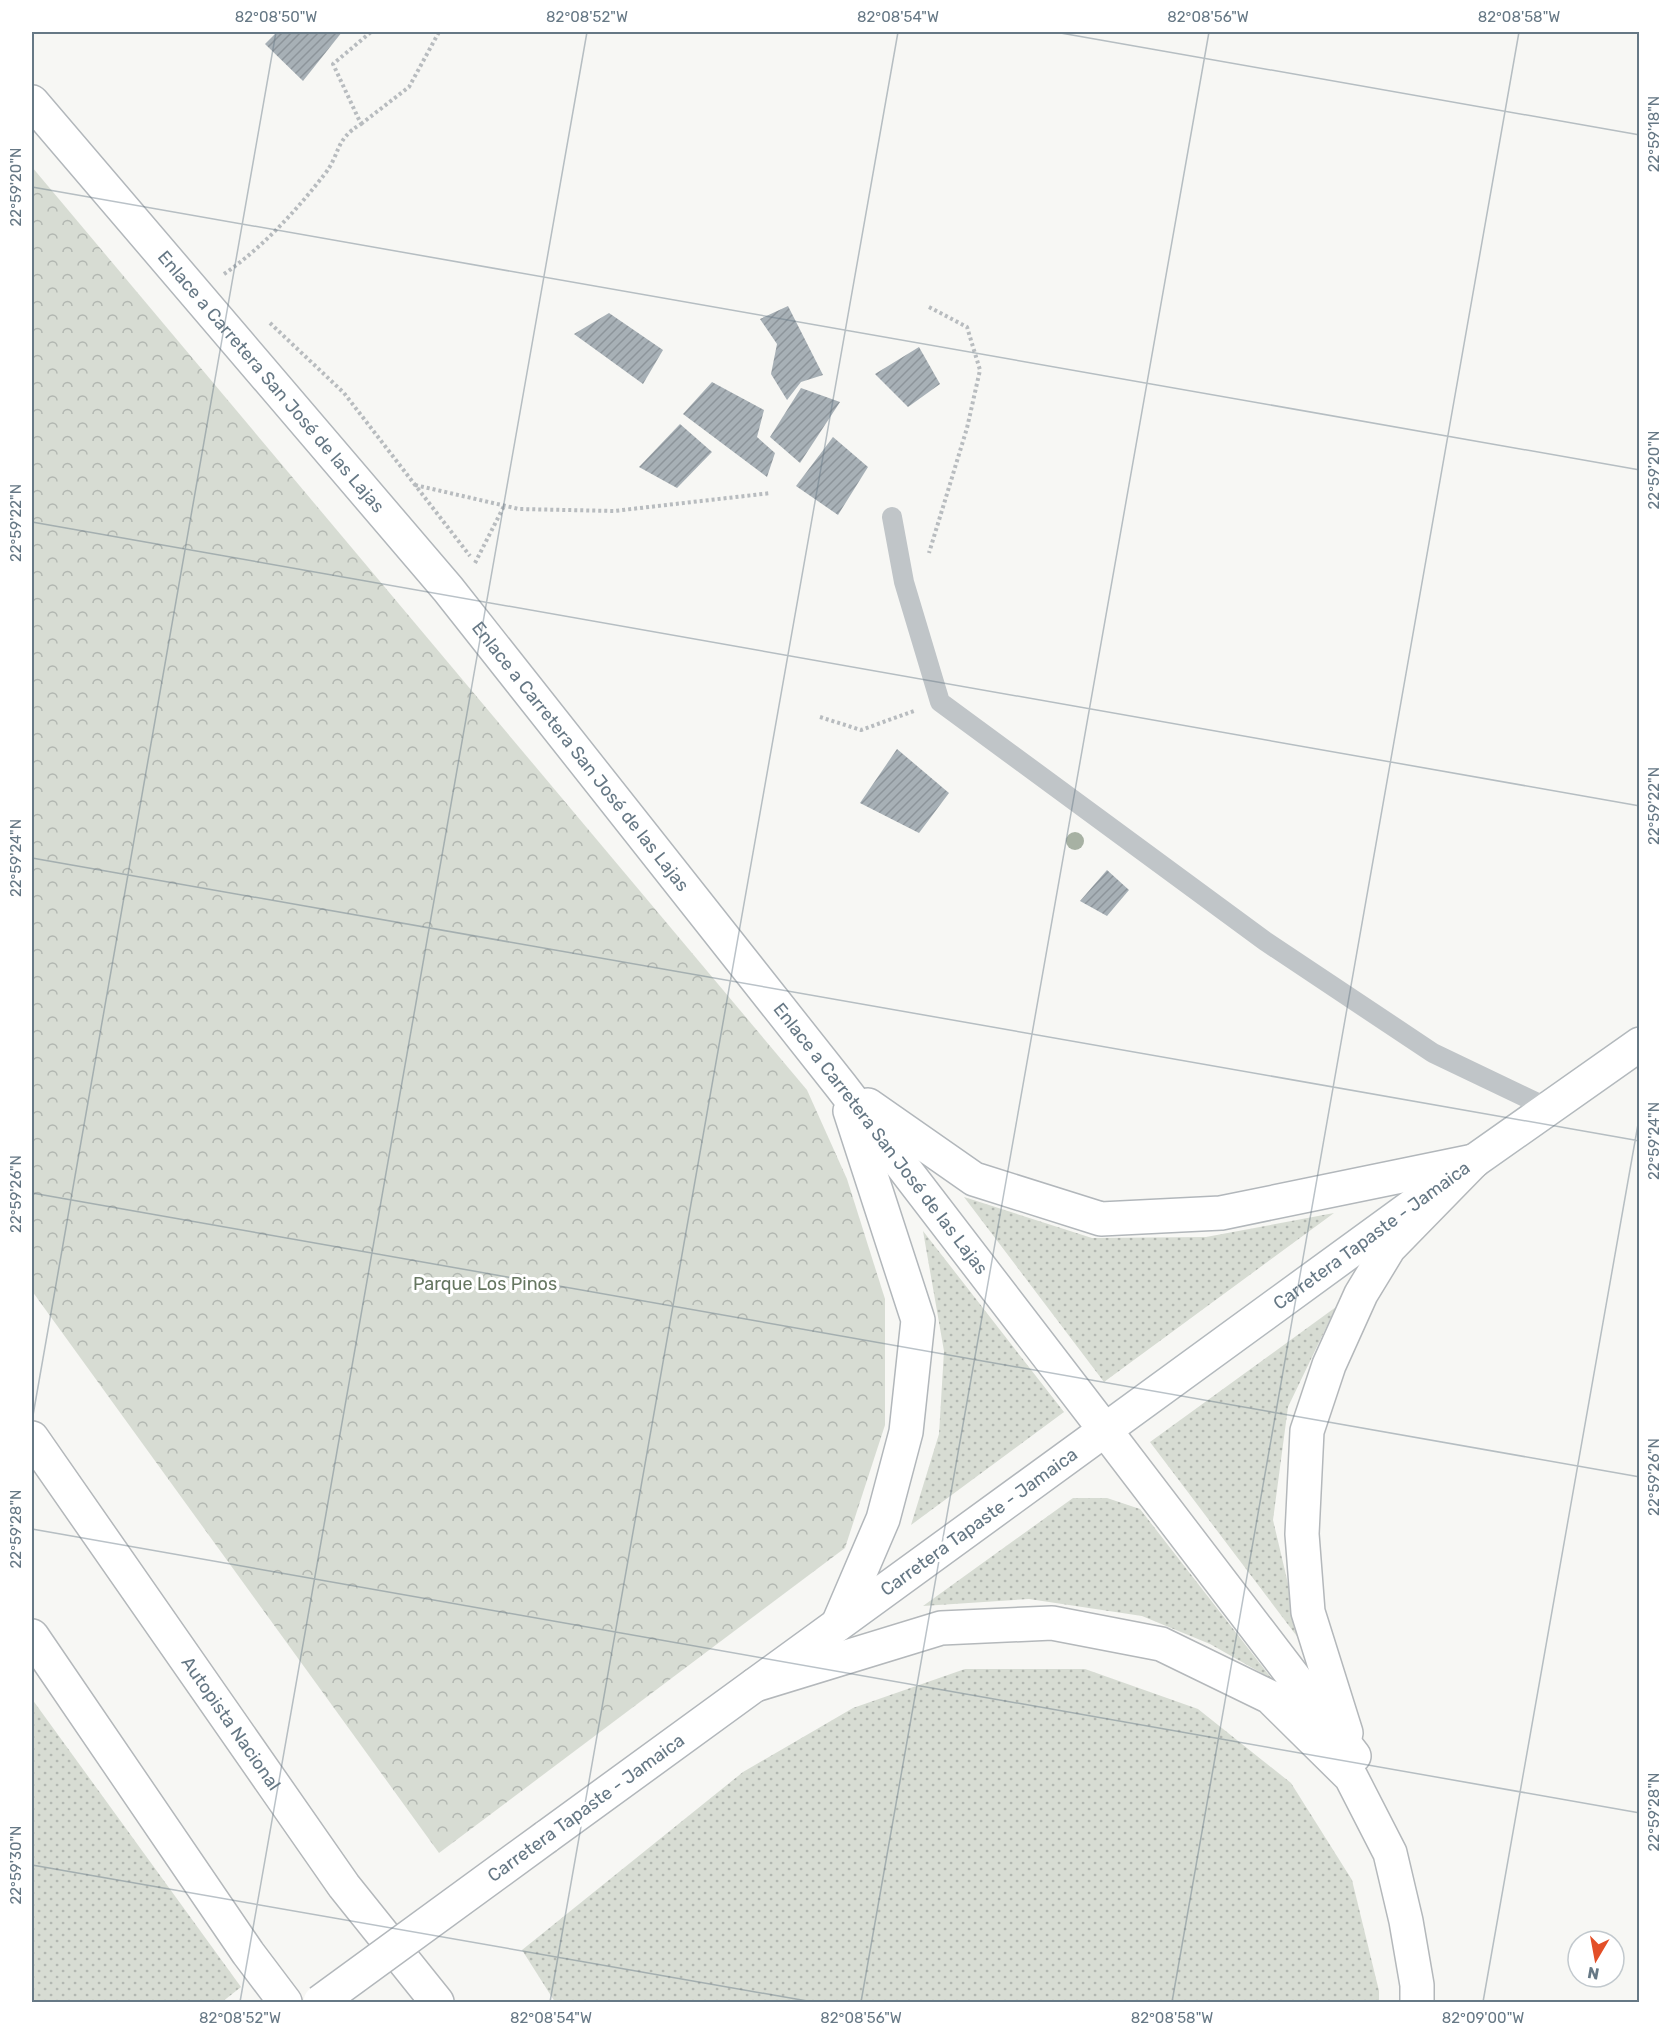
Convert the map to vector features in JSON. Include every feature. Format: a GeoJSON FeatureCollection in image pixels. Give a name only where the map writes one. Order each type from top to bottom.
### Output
{"type":"FeatureCollection","features":[{"type":"Feature","properties":{"kind":"main road","name":"Enlace a Carretera San José de las Lajas"},"geometry":{"type":"LineString","coordinates":[[32,102],[448,589],[842,1086],[1353,1755],[1378,1790],[1410,1863],[1431,1972],[1432,2002]]}},
{"type":"Feature","properties":{"kind":"main road","name":"Carretera Tapaste - Jamaica"},"geometry":{"type":"LineString","coordinates":[[320,2002],[1474,1161],[1640,1044]]}},
{"type":"Feature","properties":{"kind":"main road"},"geometry":{"type":"LineString","coordinates":[[842,1086],[974,1179],[1101,1219],[1221,1213],[1474,1161]]}},
{"type":"Feature","properties":{"kind":"main road"},"geometry":{"type":"LineString","coordinates":[[838,1625],[883,1519],[906,1432],[918,1320],[842,1086]]}},
{"type":"Feature","properties":{"kind":"main road"},"geometry":{"type":"LineString","coordinates":[[1353,1755],[1308,1612],[1302,1534],[1307,1431],[1329,1365],[1361,1294],[1389,1248],[1474,1161]]}},
{"type":"Feature","properties":{"kind":"main road","name":"Autopista Nacional"},"geometry":{"type":"LineString","coordinates":[[32,1438],[337,1876],[437,2002]]}},
{"type":"Feature","properties":{"kind":"main road"},"geometry":{"type":"LineString","coordinates":[[755,1685],[941,1628],[1052,1623],[1161,1644],[1270,1697],[1351,1777],[1390,1852],[1406,1921],[1417,1985],[1417,2002]]}},
{"type":"Feature","properties":{"kind":"main road"},"geometry":{"type":"LineString","coordinates":[[32,1636],[248,1953],[285,2002]]}},
{"type":"Feature","properties":{"kind":"lane"},"geometry":{"type":"LineString","coordinates":[[892,517],[904,582],[940,702],[1265,941],[1433,1053],[1548,1108]]}},
{"type":"Feature","properties":{"kind":"path"},"geometry":{"type":"LineString","coordinates":[[361,124],[333,64],[371,32]]}},
{"type":"Feature","properties":{"kind":"path"},"geometry":{"type":"LineString","coordinates":[[221,276],[255,253],[325,174],[346,133],[409,87],[439,32]]}},
{"type":"Feature","properties":{"kind":"path"},"geometry":{"type":"LineString","coordinates":[[912,608],[967,428],[980,370],[967,327],[928,307]]}},
{"type":"Feature","properties":{"kind":"path"},"geometry":{"type":"LineString","coordinates":[[415,484],[519,509],[614,511],[771,493]]}},
{"type":"Feature","properties":{"kind":"path"},"geometry":{"type":"LineString","coordinates":[[475,563],[504,506]]}},
{"type":"Feature","properties":{"kind":"path"},"geometry":{"type":"LineString","coordinates":[[820,717],[861,730],[940,702]]}},
{"type":"Feature","properties":{"kind":"green space","name":"Parque Los Pinos"},"geometry":{"type":"Polygon","coordinates":[[[32,167],[807,1090],[847,1179],[885,1299],[885,1425],[845,1548],[439,1853],[32,1291],[32,167]]]}},
{"type":"Feature","properties":{"kind":"green space"},"geometry":{"type":"Polygon","coordinates":[[[964,1197],[1092,1238],[1206,1237],[1334,1213],[1104,1382],[964,1197]]]}},
{"type":"Feature","properties":{"kind":"green space"},"geometry":{"type":"Polygon","coordinates":[[[923,1231],[1064,1412],[911,1525],[939,1434],[944,1351],[923,1231]]]}},
{"type":"Feature","properties":{"kind":"green space"},"geometry":{"type":"Polygon","coordinates":[[[1336,1307],[1288,1407],[1273,1520],[1302,1643],[1150,1442],[1336,1307]]]}},
{"type":"Feature","properties":{"kind":"green space"},"geometry":{"type":"Polygon","coordinates":[[[1073,1498],[1107,1498],[1140,1509],[1272,1679],[1210,1644],[1142,1616],[1029,1599],[923,1606],[1073,1498]]]}},
{"type":"Feature","properties":{"kind":"green space"},"geometry":{"type":"Polygon","coordinates":[[[965,1669],[1085,1669],[1198,1709],[1291,1783],[1352,1880],[1379,1991],[1379,2002],[555,2002],[522,1950],[743,1772],[853,1708],[965,1669]]]}},
{"type":"Feature","properties":{"kind":"green space"},"geometry":{"type":"Polygon","coordinates":[[[32,1699],[241,1987],[222,2002],[32,2002],[32,1699]]]}},
{"type":"Feature","properties":{"kind":"building"},"geometry":{"type":"Polygon","coordinates":[[[277,32],[342,32],[303,81],[265,44],[277,32]]]}},
{"type":"Feature","properties":{"kind":"building"},"geometry":{"type":"Polygon","coordinates":[[[788,306],[823,375],[801,382],[787,400],[771,374],[777,344],[760,319],[788,306]]]}},
{"type":"Feature","properties":{"kind":"building"},"geometry":{"type":"Polygon","coordinates":[[[609,313],[663,350],[643,384],[574,334],[609,313]]]}},
{"type":"Feature","properties":{"kind":"building"},"geometry":{"type":"Polygon","coordinates":[[[919,347],[940,384],[908,407],[875,374],[919,347]]]}},
{"type":"Feature","properties":{"kind":"building"},"geometry":{"type":"Polygon","coordinates":[[[712,382],[764,410],[757,437],[775,453],[767,477],[683,414],[712,382]]]}},
{"type":"Feature","properties":{"kind":"building"},"geometry":{"type":"Polygon","coordinates":[[[801,388],[840,402],[800,463],[770,437],[801,388]]]}},
{"type":"Feature","properties":{"kind":"building"},"geometry":{"type":"Polygon","coordinates":[[[680,424],[712,452],[677,488],[639,467],[680,424]]]}},
{"type":"Feature","properties":{"kind":"building"},"geometry":{"type":"Polygon","coordinates":[[[833,437],[868,467],[838,515],[796,486],[833,437]]]}},
{"type":"Feature","properties":{"kind":"building"},"geometry":{"type":"Polygon","coordinates":[[[897,749],[949,793],[919,833],[860,803],[897,749]]]}},
{"type":"Feature","properties":{"kind":"building"},"geometry":{"type":"Polygon","coordinates":[[[1107,870],[1129,890],[1107,916],[1080,901],[1107,870]]]}}]}
